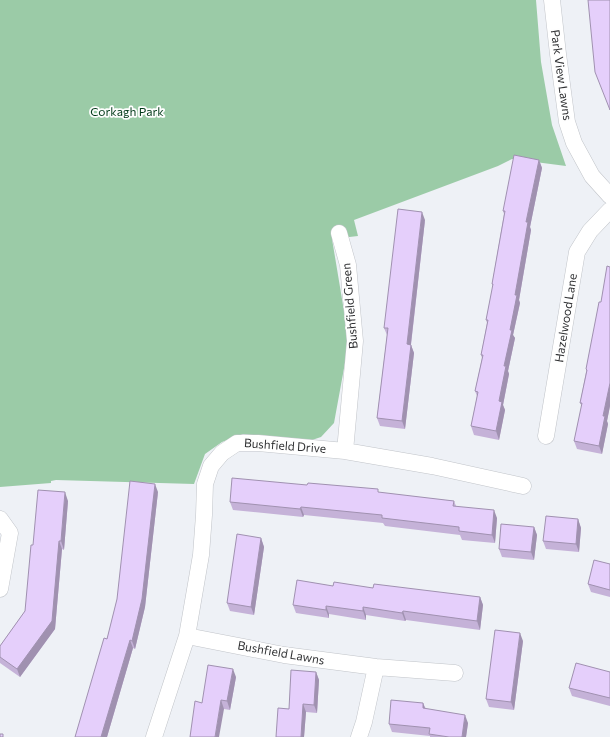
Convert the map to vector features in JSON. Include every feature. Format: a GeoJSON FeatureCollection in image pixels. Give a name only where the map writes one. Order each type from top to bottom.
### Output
{"type":"FeatureCollection","features":[{"type":"Feature","properties":{"kind":"street","name":"Park View Lawns"},"geometry":{"type":"LineString","coordinates":[[552,0],[567,122],[574,143],[592,176],[607,192]]}},
{"type":"Feature","properties":{"kind":"street","name":"Hazelwood Lane"},"geometry":{"type":"LineString","coordinates":[[546,436],[577,252],[590,231],[610,210]]}},
{"type":"Feature","properties":{"kind":"street","name":"Bushfield Green"},"geometry":{"type":"LineString","coordinates":[[339,233],[348,265],[355,340],[345,450]]}},
{"type":"Feature","properties":{"kind":"street","name":"Bushfield Drive"},"geometry":{"type":"LineString","coordinates":[[154,737],[187,636],[201,555],[205,484],[211,466],[222,453],[238,443],[258,443],[345,450],[432,466],[523,486]]}},
{"type":"Feature","properties":{"kind":"street"},"geometry":{"type":"LineString","coordinates":[[0,519],[10,533],[0,589]]}},
{"type":"Feature","properties":{"kind":"street","name":"Bushfield Lawns"},"geometry":{"type":"LineString","coordinates":[[187,636],[284,655],[376,668],[455,673]]}},
{"type":"Feature","properties":{"kind":"street"},"geometry":{"type":"LineString","coordinates":[[359,737],[364,722],[376,668]]}},
{"type":"Feature","properties":{"kind":"green space","name":"Corkagh Park"},"geometry":{"type":"Polygon","coordinates":[[[0,0],[536,0],[541,62],[552,125],[566,166],[512,159],[498,166],[354,220],[358,236],[332,239],[349,341],[334,423],[321,437],[312,440],[243,434],[222,442],[205,454],[194,484],[56,480],[51,481],[51,483],[0,487],[0,0]]]}},
{"type":"Feature","properties":{"kind":"building"},"geometry":{"type":"Polygon","coordinates":[[[588,0],[610,0],[610,110],[595,72],[588,0]]]}},
{"type":"Feature","properties":{"kind":"building"},"geometry":{"type":"Polygon","coordinates":[[[514,155],[539,160],[526,222],[528,222],[515,295],[517,295],[510,330],[512,330],[504,366],[506,366],[499,401],[502,402],[496,431],[471,426],[478,392],[475,391],[483,355],[481,355],[488,320],[486,320],[505,211],[503,211],[514,155]]]}},
{"type":"Feature","properties":{"kind":"building"},"geometry":{"type":"Polygon","coordinates":[[[398,209],[422,212],[407,344],[411,345],[402,421],[377,418],[388,328],[384,328],[398,209]]]}},
{"type":"Feature","properties":{"kind":"building"},"geometry":{"type":"Polygon","coordinates":[[[607,266],[610,267],[610,383],[603,416],[605,416],[599,446],[574,441],[582,403],[580,403],[586,369],[599,302],[601,302],[607,266]]]}},
{"type":"Feature","properties":{"kind":"building"},"geometry":{"type":"Polygon","coordinates":[[[232,478],[307,485],[308,483],[378,489],[378,492],[454,501],[453,506],[494,510],[492,535],[459,531],[459,527],[382,518],[382,515],[230,502],[232,478]]]}},
{"type":"Feature","properties":{"kind":"building"},"geometry":{"type":"Polygon","coordinates":[[[130,481],[155,484],[142,599],[132,641],[130,640],[101,737],[75,737],[104,638],[107,639],[117,599],[130,481]]]}},
{"type":"Feature","properties":{"kind":"building"},"geometry":{"type":"Polygon","coordinates":[[[38,490],[65,492],[52,621],[17,669],[0,657],[0,646],[25,611],[38,490]]]}},
{"type":"Feature","properties":{"kind":"building"},"geometry":{"type":"Polygon","coordinates":[[[546,516],[578,519],[576,544],[543,541],[546,516]]]}},
{"type":"Feature","properties":{"kind":"building"},"geometry":{"type":"Polygon","coordinates":[[[501,524],[534,527],[531,552],[499,549],[501,524]]]}},
{"type":"Feature","properties":{"kind":"building"},"geometry":{"type":"Polygon","coordinates":[[[237,534],[261,538],[251,607],[227,603],[237,534]]]}},
{"type":"Feature","properties":{"kind":"building"},"geometry":{"type":"Polygon","coordinates":[[[594,560],[610,564],[610,590],[588,584],[594,560]]]}},
{"type":"Feature","properties":{"kind":"building"},"geometry":{"type":"Polygon","coordinates":[[[297,580],[333,586],[334,582],[373,588],[374,584],[480,597],[477,621],[403,611],[402,613],[363,607],[363,611],[326,606],[326,610],[293,605],[297,580]]]}},
{"type":"Feature","properties":{"kind":"building"},"geometry":{"type":"Polygon","coordinates":[[[495,630],[520,633],[511,702],[486,699],[495,630]]]}},
{"type":"Feature","properties":{"kind":"building"},"geometry":{"type":"Polygon","coordinates":[[[576,663],[610,672],[610,698],[569,688],[576,663]]]}},
{"type":"Feature","properties":{"kind":"building"},"geometry":{"type":"Polygon","coordinates":[[[208,665],[233,669],[227,701],[221,700],[215,737],[190,737],[195,701],[202,703],[208,665]]]}},
{"type":"Feature","properties":{"kind":"building"},"geometry":{"type":"Polygon","coordinates":[[[291,670],[316,672],[314,705],[303,704],[301,737],[276,737],[278,708],[289,709],[291,670]]]}},
{"type":"Feature","properties":{"kind":"building"},"geometry":{"type":"Polygon","coordinates":[[[391,700],[423,703],[423,708],[465,715],[462,737],[429,734],[430,728],[389,724],[391,700]]]}}]}
